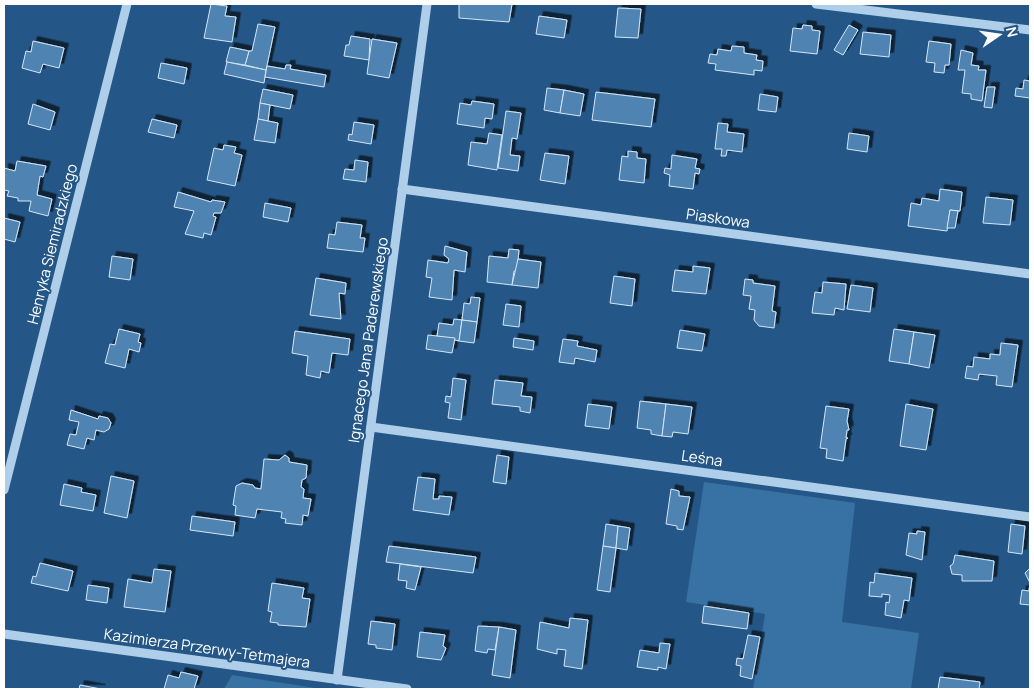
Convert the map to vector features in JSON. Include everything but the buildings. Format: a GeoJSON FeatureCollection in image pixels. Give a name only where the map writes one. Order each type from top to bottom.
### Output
{"type":"FeatureCollection","features":[{"type":"Feature","properties":{"kind":"street","name":"Henryka Siemiradzkiego"},"geometry":{"type":"LineString","coordinates":[[4,490],[128,4]]}},
{"type":"Feature","properties":{"kind":"street","name":"Ignacego Jana Paderewskiego"},"geometry":{"type":"LineString","coordinates":[[337,680],[427,4]]}},
{"type":"Feature","properties":{"kind":"street"},"geometry":{"type":"LineString","coordinates":[[816,4],[1030,30]]}},
{"type":"Feature","properties":{"kind":"street","name":"Piaskowa"},"geometry":{"type":"LineString","coordinates":[[402,189],[1030,274]]}},
{"type":"Feature","properties":{"kind":"street","name":"Leśna"},"geometry":{"type":"LineString","coordinates":[[371,427],[1030,517]]}},
{"type":"Feature","properties":{"kind":"street","name":"Kazimierza Przerwy-Tetmajera"},"geometry":{"type":"LineString","coordinates":[[4,634],[407,689]]}},
{"type":"Feature","properties":{"kind":"shaded area"},"geometry":{"type":"Polygon","coordinates":[[[704,482],[855,503],[842,622],[919,633],[911,689],[753,689],[765,614],[686,602],[704,482]]]}},
{"type":"Feature","properties":{"kind":"shaded area"},"geometry":{"type":"Polygon","coordinates":[[[232,675],[322,689],[224,689],[232,675]]]}}]}
